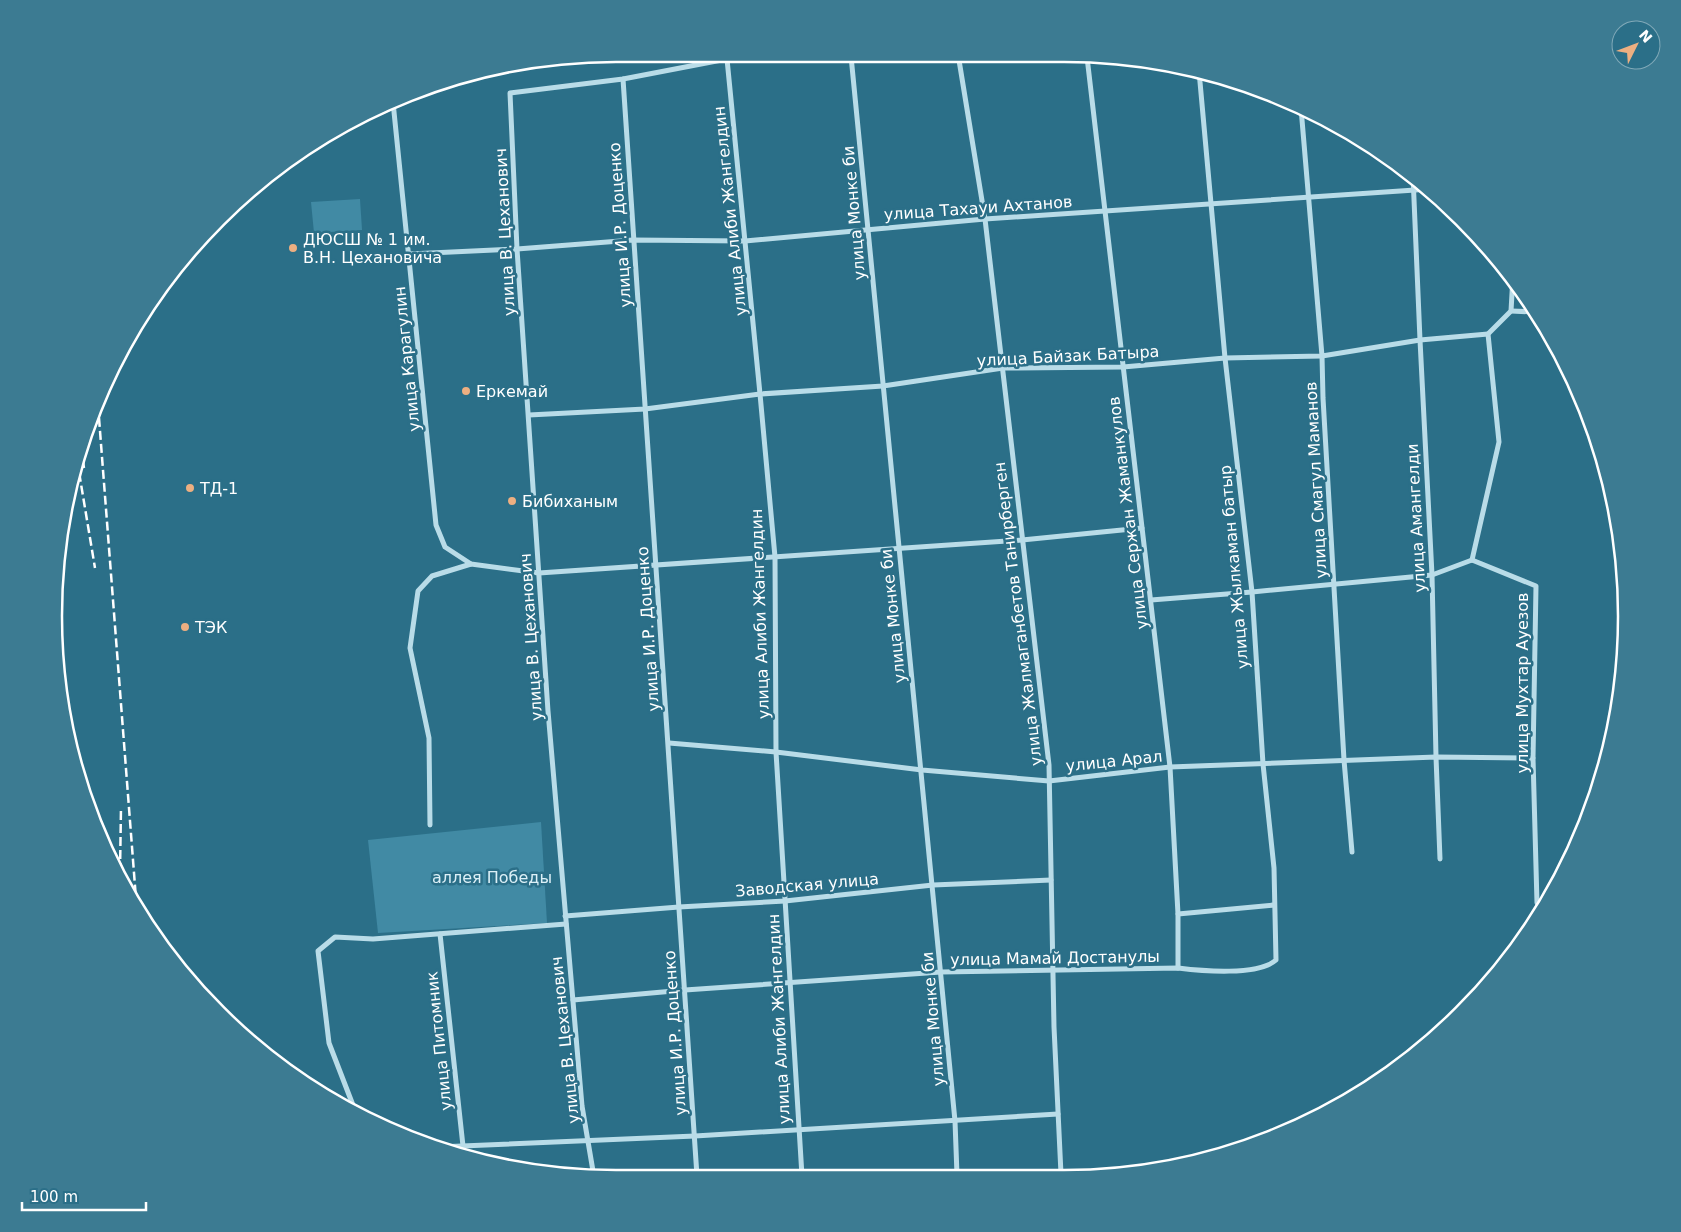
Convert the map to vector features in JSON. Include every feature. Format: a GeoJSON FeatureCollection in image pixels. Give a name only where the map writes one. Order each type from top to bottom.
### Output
{"type":"FeatureCollection","features":[{"type":"Feature","properties":{"kind":"street"},"geometry":{"type":"LineString","coordinates":[[623,79],[703,62]]}},
{"type":"Feature","properties":{"kind":"street","name":"улица Алиби Жангелдин"},"geometry":{"type":"LineString","coordinates":[[727,62],[760,394],[774,557],[776,752],[801,1170]]}},
{"type":"Feature","properties":{"kind":"street","name":"улица Монке би"},"geometry":{"type":"LineString","coordinates":[[852,62],[898,548],[933,885],[955,1120],[957,1170]]}},
{"type":"Feature","properties":{"kind":"street","name":"улица Жалмаганбетов Танирберген"},"geometry":{"type":"LineString","coordinates":[[959,62],[985,220],[1049,765],[1052,972],[1061,1170]]}},
{"type":"Feature","properties":{"kind":"street","name":"улица Сержан Жаманкулов"},"geometry":{"type":"LineString","coordinates":[[1088,63],[1170,768],[1178,914],[1178,968]]}},
{"type":"Feature","properties":{"kind":"street","name":"улица В. Цеханович"},"geometry":{"type":"LineString","coordinates":[[592,1169],[582,1106],[548,711],[517,249],[510,93],[623,79]]}},
{"type":"Feature","properties":{"kind":"street","name":"улица И.Р. Доценко"},"geometry":{"type":"LineString","coordinates":[[623,79],[697,1170]]}},
{"type":"Feature","properties":{"kind":"street","name":"улица Жылкаман батыр"},"geometry":{"type":"LineString","coordinates":[[1178,968],[1210,972],[1269,967],[1276,960],[1274,868],[1262,764],[1252,592],[1225,358],[1210,204],[1201,79]]}},
{"type":"Feature","properties":{"kind":"street","name":"улица Карагулин"},"geometry":{"type":"LineString","coordinates":[[394,110],[436,525],[445,547],[471,564]]}},
{"type":"Feature","properties":{"kind":"street","name":"улица Смагул Маманов"},"geometry":{"type":"LineString","coordinates":[[1302,116],[1322,356],[1344,760],[1352,852]]}},
{"type":"Feature","properties":{"kind":"street","name":"улица Амангелди"},"geometry":{"type":"LineString","coordinates":[[1414,187],[1432,575],[1440,859]]}},
{"type":"Feature","properties":{"kind":"street","name":"улица Тахауи Ахтанов"},"geometry":{"type":"LineString","coordinates":[[408,254],[517,249],[633,240],[745,241],[985,220],[1418,190]]}},
{"type":"Feature","properties":{"kind":"street"},"geometry":{"type":"LineString","coordinates":[[1151,600],[1432,575],[1472,560],[1499,442],[1488,334],[1511,311],[1512,290]]}},
{"type":"Feature","properties":{"kind":"street"},"geometry":{"type":"LineString","coordinates":[[1511,311],[1527,312]]}},
{"type":"Feature","properties":{"kind":"street","name":"улица Байзак Батыра"},"geometry":{"type":"LineString","coordinates":[[529,415],[646,409],[760,394],[883,386],[1002,368],[1123,368],[1225,358],[1322,356],[1420,340],[1488,334]]}},
{"type":"Feature","properties":{"kind":"street"},"geometry":{"type":"LineString","coordinates":[[430,825],[429,738],[410,648],[418,591],[432,576],[471,564],[539,573],[1022,540],[1142,528]]}},
{"type":"Feature","properties":{"kind":"street","name":"улица Мухтар Ауезов"},"geometry":{"type":"LineString","coordinates":[[1472,560],[1536,586],[1533,758],[1537,903]]}},
{"type":"Feature","properties":{"kind":"street","name":"улица Арал"},"geometry":{"type":"LineString","coordinates":[[669,743],[776,752],[922,770],[1049,780],[1170,768],[1344,760],[1436,757],[1533,758]]}},
{"type":"Feature","properties":{"kind":"street","name":"Заводская улица"},"geometry":{"type":"LineString","coordinates":[[565,916],[680,907],[785,902],[933,885],[1051,880]]}},
{"type":"Feature","properties":{"kind":"street"},"geometry":{"type":"LineString","coordinates":[[1178,914],[1274,905]]}},
{"type":"Feature","properties":{"kind":"street"},"geometry":{"type":"LineString","coordinates":[[352,1102],[329,1043],[318,951],[335,937],[373,939],[566,924]]}},
{"type":"Feature","properties":{"kind":"street","name":"улица Питомник"},"geometry":{"type":"LineString","coordinates":[[440,934],[463,1146]]}},
{"type":"Feature","properties":{"kind":"street","name":"улица Мамай Достанулы"},"geometry":{"type":"LineString","coordinates":[[573,1000],[941,972],[1052,972],[1088,969],[1178,968]]}},
{"type":"Feature","properties":{"kind":"street"},"geometry":{"type":"LineString","coordinates":[[458,1146],[695,1136],[1058,1114]]}},
{"type":"Feature","properties":{"kind":"green space"},"geometry":{"type":"Polygon","coordinates":[[[360,199],[362,230],[314,233],[311,202],[360,199]]]}},
{"type":"Feature","properties":{"kind":"green space","name":"аллея Победы"},"geometry":{"type":"Polygon","coordinates":[[[541,822],[547,923],[378,933],[368,840],[541,822]]]}},
{"type":"Feature","properties":{"kind":"railway"},"geometry":{"type":"LineString","coordinates":[[99,419],[135,890]]}},
{"type":"Feature","properties":{"kind":"railway"},"geometry":{"type":"LineString","coordinates":[[80,478],[95,568]]}},
{"type":"Feature","properties":{"kind":"railway"},"geometry":{"type":"LineString","coordinates":[[120,861],[121,807]]}},
{"type":"Feature","properties":{"kind":"place","name":"ДЮСШ № 1 им. В.Н. Цехановича"},"geometry":{"type":"Point","coordinates":[293,248]}},
{"type":"Feature","properties":{"kind":"place","name":"Еркемай"},"geometry":{"type":"Point","coordinates":[466,391]}},
{"type":"Feature","properties":{"kind":"place","name":"ТД-1"},"geometry":{"type":"Point","coordinates":[190,488]}},
{"type":"Feature","properties":{"kind":"place","name":"Бибиханым"},"geometry":{"type":"Point","coordinates":[512,501]}},
{"type":"Feature","properties":{"kind":"place","name":"ТЭК"},"geometry":{"type":"Point","coordinates":[185,627]}}]}
